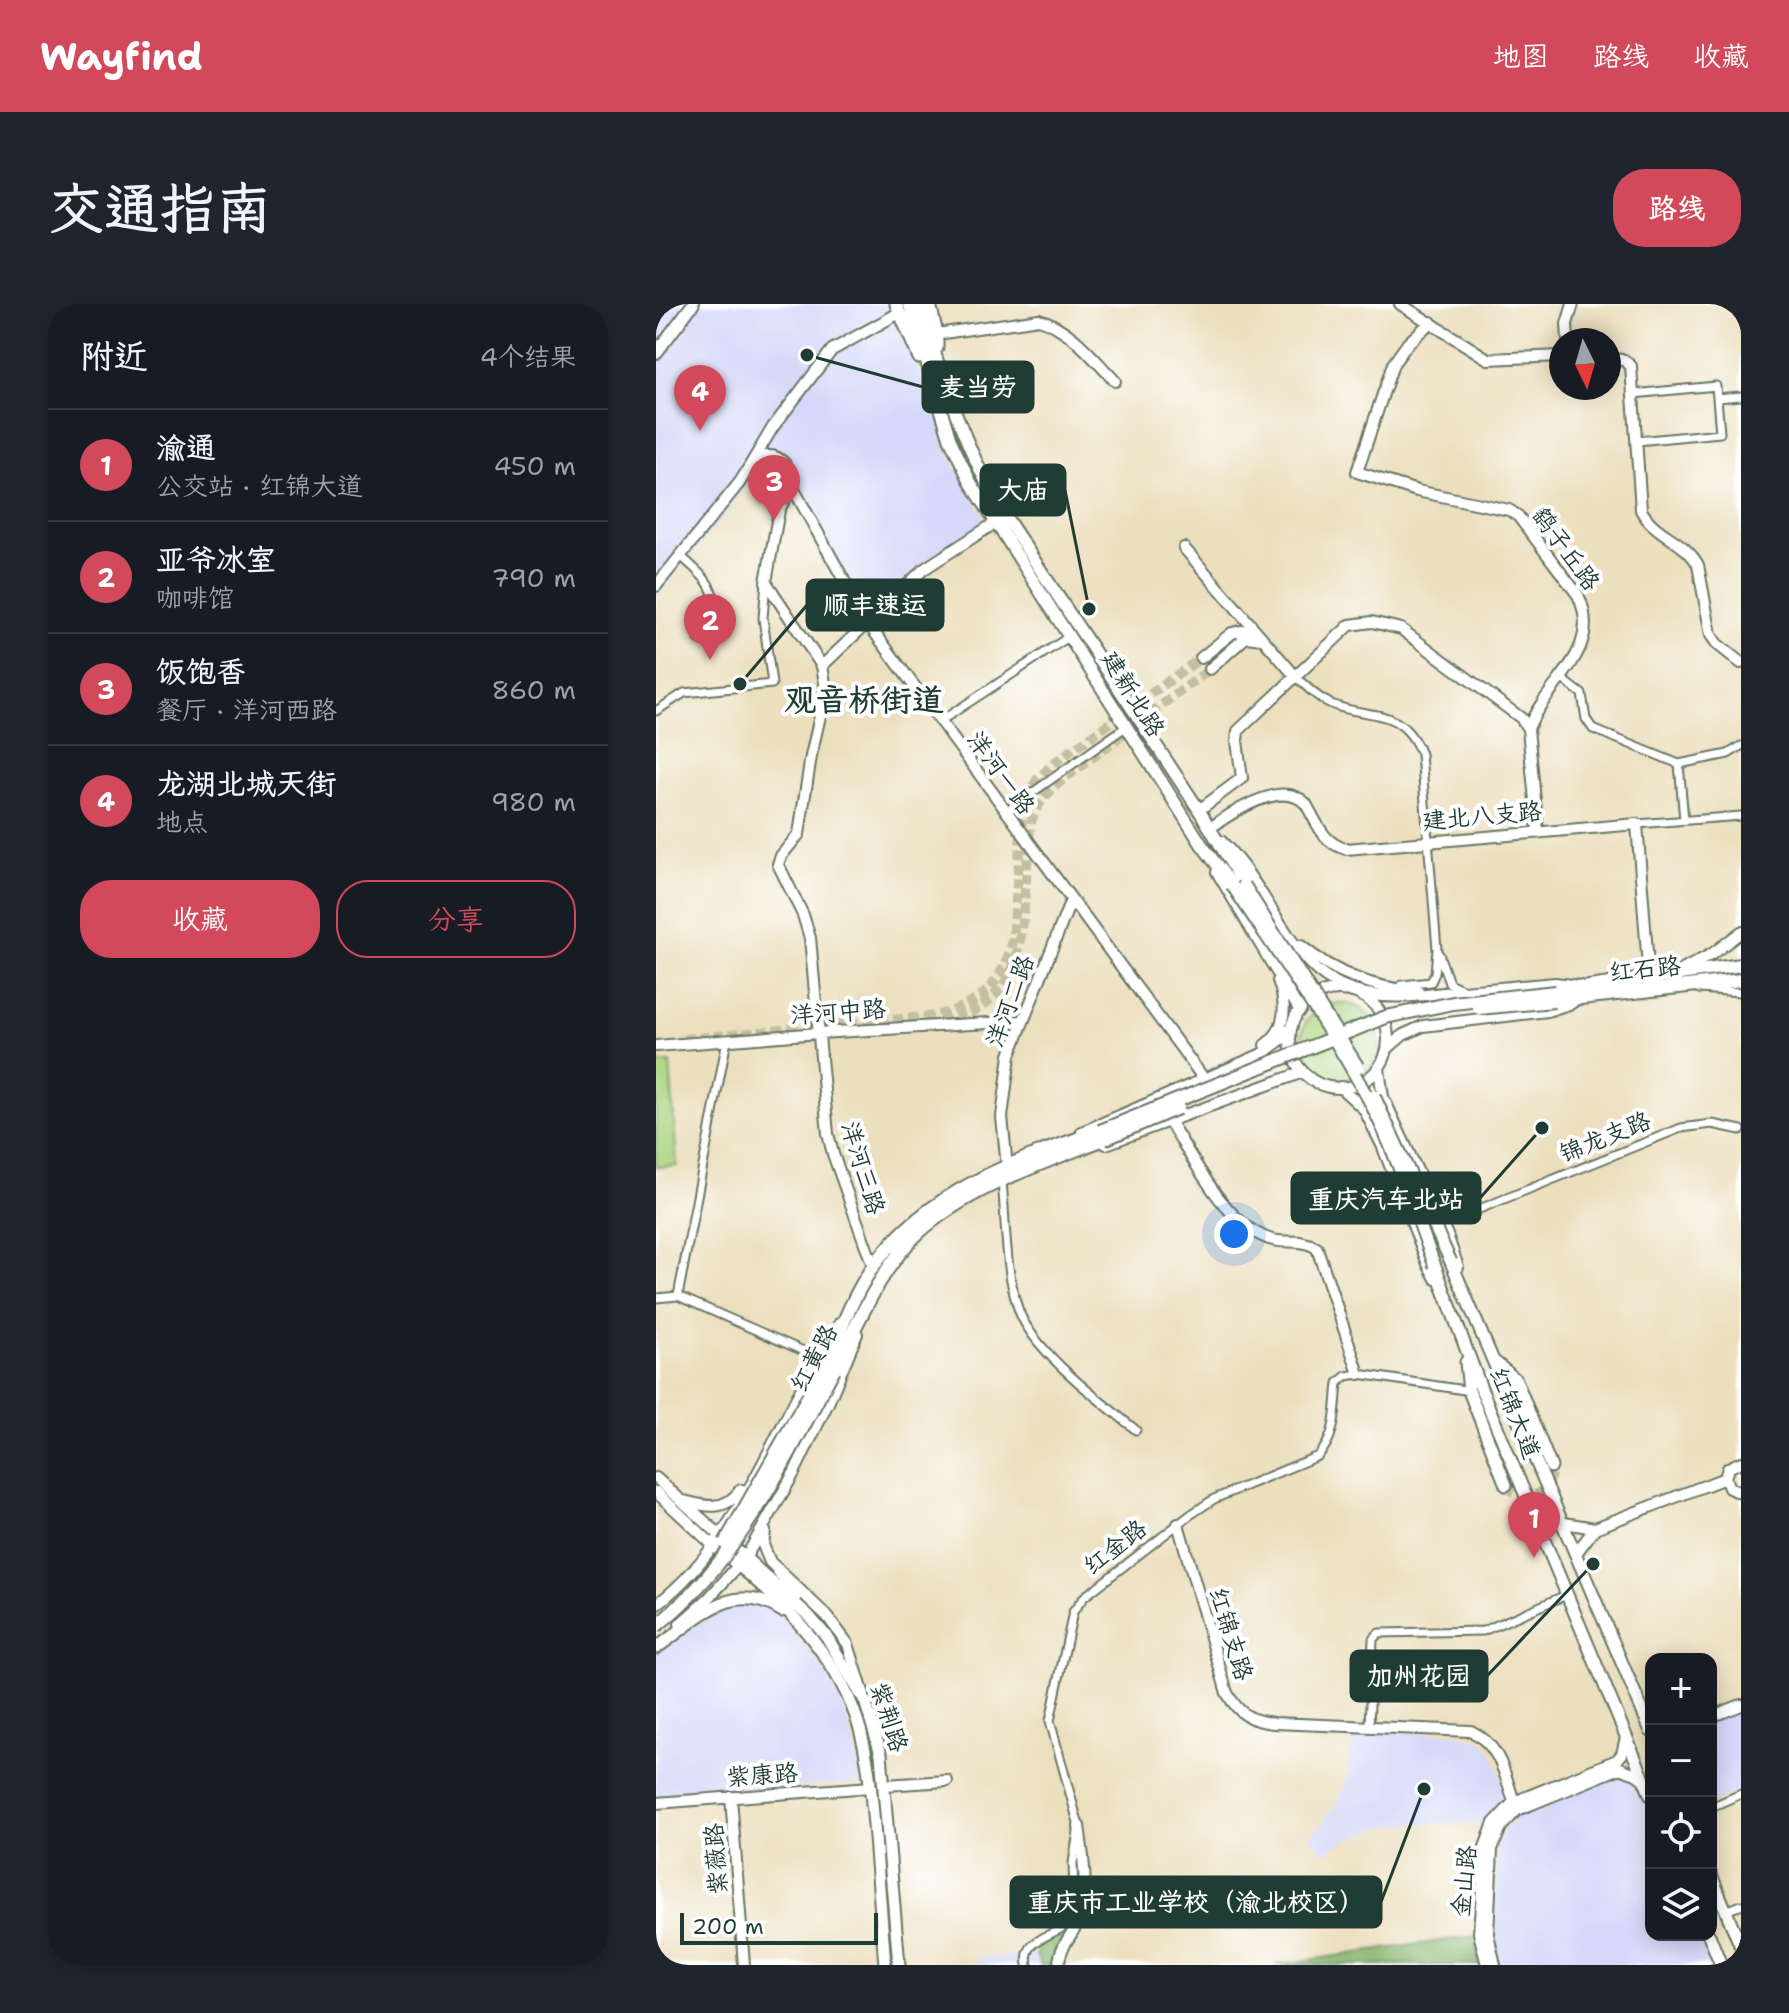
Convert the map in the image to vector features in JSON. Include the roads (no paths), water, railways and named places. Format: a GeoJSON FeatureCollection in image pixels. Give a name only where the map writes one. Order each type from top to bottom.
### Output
{"type":"FeatureCollection","features":[{"type":"Feature","properties":{"kind":"highway","name":"红石路"},"geometry":{"type":"LineString","coordinates":[[1589,992],[1741,965]]}},
{"type":"Feature","properties":{"kind":"highway","name":"红石路"},"geometry":{"type":"LineString","coordinates":[[1052,1153],[1389,1024],[1456,1010],[1554,996],[1681,988],[1741,980]]}},
{"type":"Feature","properties":{"kind":"highway","name":"红黄路"},"geometry":{"type":"LineString","coordinates":[[656,1626],[699,1588],[747,1526],[873,1266],[912,1222],[936,1204],[971,1183],[1007,1167],[1052,1153]]}},
{"type":"Feature","properties":{"kind":"highway","name":"红黄路"},"geometry":{"type":"LineString","coordinates":[[656,1615],[693,1583],[717,1556],[825,1363],[867,1306],[892,1264],[917,1234],[954,1207],[1052,1153]]}},
{"type":"Feature","properties":{"kind":"main road"},"geometry":{"type":"LineString","coordinates":[[656,353],[693,304]]}},
{"type":"Feature","properties":{"kind":"main road","name":"建新北路"},"geometry":{"type":"LineString","coordinates":[[909,304],[930,380],[960,462],[995,523],[1202,845],[1238,885]]}},
{"type":"Feature","properties":{"kind":"main road","name":"建新北路"},"geometry":{"type":"LineString","coordinates":[[919,304],[967,445],[993,496],[1199,810],[1238,885]]}},
{"type":"Feature","properties":{"kind":"main road"},"geometry":{"type":"LineString","coordinates":[[930,304],[937,334],[937,361]]}},
{"type":"Feature","properties":{"kind":"main road"},"geometry":{"type":"LineString","coordinates":[[897,308],[930,380]]}},
{"type":"Feature","properties":{"kind":"main road","name":"红锦大道"},"geometry":{"type":"LineString","coordinates":[[1238,885],[1342,1039],[1385,1114],[1577,1552],[1649,1725]]}},
{"type":"Feature","properties":{"kind":"main road","name":"红锦大道"},"geometry":{"type":"LineString","coordinates":[[1238,885],[1370,1102],[1392,1149],[1482,1391],[1644,1780]]}},
{"type":"Feature","properties":{"kind":"main road"},"geometry":{"type":"LineString","coordinates":[[1465,1346],[1469,1391],[1506,1485]]}},
{"type":"Feature","properties":{"kind":"main road"},"geometry":{"type":"LineString","coordinates":[[1494,1361],[1516,1380],[1551,1467]]}},
{"type":"Feature","properties":{"kind":"main road","name":"紫荆路"},"geometry":{"type":"LineString","coordinates":[[718,1541],[827,1637],[865,1701],[881,1754],[885,1785],[899,1965]]}},
{"type":"Feature","properties":{"kind":"main road"},"geometry":{"type":"LineString","coordinates":[[778,1570],[804,1618]]}},
{"type":"Feature","properties":{"kind":"main road"},"geometry":{"type":"LineString","coordinates":[[656,1645],[688,1626],[710,1607],[733,1599],[765,1602],[804,1618]]}},
{"type":"Feature","properties":{"kind":"main road","name":"紫荆路"},"geometry":{"type":"LineString","coordinates":[[804,1618],[852,1706],[866,1755],[885,1965]]}},
{"type":"Feature","properties":{"kind":"main road"},"geometry":{"type":"LineString","coordinates":[[1717,1889],[1741,1947]]}},
{"type":"Feature","properties":{"kind":"main road"},"geometry":{"type":"LineString","coordinates":[[1711,1941],[1721,1965]]}},
{"type":"Feature","properties":{"kind":"street"},"geometry":{"type":"LineString","coordinates":[[1400,304],[1488,359],[1549,356]]}},
{"type":"Feature","properties":{"kind":"street"},"geometry":{"type":"LineString","coordinates":[[1567,328],[1573,304]]}},
{"type":"Feature","properties":{"kind":"street"},"geometry":{"type":"LineString","coordinates":[[656,586],[682,557],[753,461],[773,427],[832,350],[897,308]]}},
{"type":"Feature","properties":{"kind":"street"},"geometry":{"type":"LineString","coordinates":[[937,334],[1039,319],[1054,324],[1071,336],[1115,381]]}},
{"type":"Feature","properties":{"kind":"street","name":"鹞子丘路"},"geometry":{"type":"LineString","coordinates":[[1431,322],[1408,343],[1393,364],[1357,472],[1417,491],[1509,510],[1518,516],[1578,595],[1587,622],[1579,654],[1537,709],[1528,729]]}},
{"type":"Feature","properties":{"kind":"street"},"geometry":{"type":"LineString","coordinates":[[1621,360],[1631,366],[1641,510],[1648,522],[1694,556],[1711,635],[1717,644],[1741,663]]}},
{"type":"Feature","properties":{"kind":"street"},"geometry":{"type":"LineString","coordinates":[[1633,394],[1716,386],[1720,433],[1637,441]]}},
{"type":"Feature","properties":{"kind":"street"},"geometry":{"type":"LineString","coordinates":[[1717,398],[1741,396]]}},
{"type":"Feature","properties":{"kind":"street","name":"洋河一路"},"geometry":{"type":"LineString","coordinates":[[753,461],[764,456],[781,460],[792,486],[867,622],[1204,1079]]}},
{"type":"Feature","properties":{"kind":"street"},"geometry":{"type":"LineString","coordinates":[[656,711],[684,693],[772,684],[763,618],[766,582],[779,510],[792,486]]}},
{"type":"Feature","properties":{"kind":"street"},"geometry":{"type":"LineString","coordinates":[[766,582],[822,666],[934,562],[995,523]]}},
{"type":"Feature","properties":{"kind":"street"},"geometry":{"type":"LineString","coordinates":[[1184,548],[1296,677],[1320,699],[1381,714],[1412,736],[1421,754],[1437,949],[1435,973],[1431,982],[1403,985],[1372,983]]}},
{"type":"Feature","properties":{"kind":"street"},"geometry":{"type":"LineString","coordinates":[[682,557],[711,586],[715,596],[717,613],[699,639]]}},
{"type":"Feature","properties":{"kind":"street"},"geometry":{"type":"LineString","coordinates":[[1226,597],[1233,615],[1232,633]]}},
{"type":"Feature","properties":{"kind":"street"},"geometry":{"type":"LineString","coordinates":[[1199,810],[1240,782],[1242,771],[1238,731],[1350,625],[1372,622],[1401,629],[1521,718],[1528,729],[1538,831]]}},
{"type":"Feature","properties":{"kind":"street"},"geometry":{"type":"LineString","coordinates":[[1201,658],[1232,633],[1253,628]]}},
{"type":"Feature","properties":{"kind":"street"},"geometry":{"type":"LineString","coordinates":[[939,722],[1070,636]]}},
{"type":"Feature","properties":{"kind":"street"},"geometry":{"type":"LineString","coordinates":[[1210,669],[1246,637],[1263,640]]}},
{"type":"Feature","properties":{"kind":"street","name":"洋河三路"},"geometry":{"type":"LineString","coordinates":[[822,666],[826,689],[811,756],[801,826],[796,840],[778,864],[803,915],[810,938],[828,1134],[873,1266]]}},
{"type":"Feature","properties":{"kind":"street"},"geometry":{"type":"LineString","coordinates":[[1561,678],[1582,694],[1586,719],[1593,729],[1679,764],[1728,754],[1741,746]]}},
{"type":"Feature","properties":{"kind":"street"},"geometry":{"type":"LineString","coordinates":[[1514,713],[1529,713],[1537,709]]}},
{"type":"Feature","properties":{"kind":"street"},"geometry":{"type":"LineString","coordinates":[[1005,812],[1127,726]]}},
{"type":"Feature","properties":{"kind":"street"},"geometry":{"type":"LineString","coordinates":[[1679,764],[1684,820]]}},
{"type":"Feature","properties":{"kind":"street","name":"建北八支路"},"geometry":{"type":"LineString","coordinates":[[1212,831],[1245,804],[1289,795],[1302,799],[1325,837],[1346,849],[1637,824]]}},
{"type":"Feature","properties":{"kind":"street"},"geometry":{"type":"LineString","coordinates":[[1649,979],[1637,824],[1741,816]]}},
{"type":"Feature","properties":{"kind":"street"},"geometry":{"type":"LineString","coordinates":[[1212,831],[1247,872],[1305,958],[1329,978],[1377,1007],[1389,1038],[1387,1049],[1379,1069],[1367,1079],[1351,1087],[1331,1087],[1315,1082],[1303,1072],[1291,1048],[1292,1026]]}},
{"type":"Feature","properties":{"kind":"street"},"geometry":{"type":"LineString","coordinates":[[1202,845],[1300,1011]]}},
{"type":"Feature","properties":{"kind":"street","name":"洋河二路"},"geometry":{"type":"LineString","coordinates":[[1007,1167],[1002,1117],[1010,1055],[1071,900]]}},
{"type":"Feature","properties":{"kind":"street","name":"红石路"},"geometry":{"type":"LineString","coordinates":[[1674,975],[1712,954],[1741,932]]}},
{"type":"Feature","properties":{"kind":"street"},"geometry":{"type":"LineString","coordinates":[[1291,938],[1322,963],[1347,975],[1407,991],[1443,993]]}},
{"type":"Feature","properties":{"kind":"street"},"geometry":{"type":"LineString","coordinates":[[1437,949],[1449,983],[1466,991]]}},
{"type":"Feature","properties":{"kind":"street"},"geometry":{"type":"LineString","coordinates":[[1229,1068],[1272,1041],[1279,1031],[1284,1005],[1267,953]]}},
{"type":"Feature","properties":{"kind":"street"},"geometry":{"type":"LineString","coordinates":[[1052,1153],[1273,1048],[1311,999],[1327,992],[1344,990],[1391,998],[1555,983],[1589,992]]}},
{"type":"Feature","properties":{"kind":"street"},"geometry":{"type":"LineString","coordinates":[[1681,988],[1741,992]]}},
{"type":"Feature","properties":{"kind":"street"},"geometry":{"type":"LineString","coordinates":[[1387,1049],[1403,1035],[1423,1026],[1547,1011],[1589,992]]}},
{"type":"Feature","properties":{"kind":"street","name":"洋河中路"},"geometry":{"type":"LineString","coordinates":[[656,1046],[1022,1021]]}},
{"type":"Feature","properties":{"kind":"street"},"geometry":{"type":"LineString","coordinates":[[678,1296],[727,1040]]}},
{"type":"Feature","properties":{"kind":"street"},"geometry":{"type":"LineString","coordinates":[[1379,1069],[1383,1097],[1442,1224],[1473,1311]]}},
{"type":"Feature","properties":{"kind":"street"},"geometry":{"type":"LineString","coordinates":[[1052,1153],[1108,1144],[1303,1072]]}},
{"type":"Feature","properties":{"kind":"street"},"geometry":{"type":"LineString","coordinates":[[1340,1087],[1364,1109],[1382,1145],[1428,1264],[1451,1306]]}},
{"type":"Feature","properties":{"kind":"street"},"geometry":{"type":"LineString","coordinates":[[1169,1121],[1225,1206],[1246,1228],[1271,1240],[1304,1240],[1317,1248],[1359,1374],[1482,1391]]}},
{"type":"Feature","properties":{"kind":"street","name":"锦龙支路"},"geometry":{"type":"LineString","coordinates":[[1442,1224],[1681,1128],[1712,1124],[1741,1130]]}},
{"type":"Feature","properties":{"kind":"street"},"geometry":{"type":"LineString","coordinates":[[1002,1181],[1013,1288],[1020,1314],[1037,1339],[1072,1378],[1136,1430]]}},
{"type":"Feature","properties":{"kind":"street"},"geometry":{"type":"LineString","coordinates":[[656,1298],[678,1296],[825,1363],[729,1503],[710,1507],[680,1500]]}},
{"type":"Feature","properties":{"kind":"street"},"geometry":{"type":"LineString","coordinates":[[656,1645],[684,1622],[743,1561],[828,1403],[867,1306]]}},
{"type":"Feature","properties":{"kind":"street","name":"红金路"},"geometry":{"type":"LineString","coordinates":[[1028,1965],[1026,1954],[1032,1943],[1063,1927],[1074,1898],[1073,1863],[1079,1826],[1050,1721],[1073,1612],[1084,1597],[1214,1499],[1318,1456],[1333,1433],[1338,1383],[1346,1376],[1359,1374]]}},
{"type":"Feature","properties":{"kind":"street"},"geometry":{"type":"LineString","coordinates":[[656,1605],[688,1577],[718,1541],[775,1439]]}},
{"type":"Feature","properties":{"kind":"street"},"geometry":{"type":"LineString","coordinates":[[1741,1462],[1728,1468],[1725,1478],[1729,1488],[1741,1493]]}},
{"type":"Feature","properties":{"kind":"street"},"geometry":{"type":"LineString","coordinates":[[656,1478],[718,1541]]}},
{"type":"Feature","properties":{"kind":"street"},"geometry":{"type":"LineString","coordinates":[[1564,1523],[1595,1528],[1725,1478]]}},
{"type":"Feature","properties":{"kind":"street"},"geometry":{"type":"LineString","coordinates":[[656,1492],[718,1541]]}},
{"type":"Feature","properties":{"kind":"street"},"geometry":{"type":"LineString","coordinates":[[768,1519],[763,1545],[770,1562],[840,1631],[855,1661],[865,1701]]}},
{"type":"Feature","properties":{"kind":"street","name":"红锦支路"},"geometry":{"type":"LineString","coordinates":[[1178,1524],[1227,1693],[1236,1710],[1255,1721],[1264,1722],[1471,1731],[1486,1739],[1495,1749],[1516,1806]]}},
{"type":"Feature","properties":{"kind":"street"},"geometry":{"type":"LineString","coordinates":[[1577,1552],[1595,1528]]}},
{"type":"Feature","properties":{"kind":"street"},"geometry":{"type":"LineString","coordinates":[[1369,1726],[1373,1639],[1379,1633],[1483,1631],[1566,1595]]}},
{"type":"Feature","properties":{"kind":"street"},"geometry":{"type":"LineString","coordinates":[[1717,1715],[1741,1705]]}},
{"type":"Feature","properties":{"kind":"street"},"geometry":{"type":"LineString","coordinates":[[1516,1806],[1618,1764],[1626,1737]]}},
{"type":"Feature","properties":{"kind":"street"},"geometry":{"type":"LineString","coordinates":[[1618,1764],[1644,1780]]}},
{"type":"Feature","properties":{"kind":"street"},"geometry":{"type":"LineString","coordinates":[[885,1785],[947,1781]]}},
{"type":"Feature","properties":{"kind":"street","name":"紫康路"},"geometry":{"type":"LineString","coordinates":[[656,1803],[871,1787]]}},
{"type":"Feature","properties":{"kind":"street"},"geometry":{"type":"LineString","coordinates":[[1717,1804],[1741,1794]]}},
{"type":"Feature","properties":{"kind":"street","name":"紫薇路"},"geometry":{"type":"LineString","coordinates":[[731,1797],[744,1965]]}},
{"type":"Feature","properties":{"kind":"street","name":"金山路"},"geometry":{"type":"LineString","coordinates":[[1487,1965],[1479,1933],[1485,1847],[1494,1823],[1516,1806]]}},
{"type":"Feature","properties":{"kind":"street","name":"金山路"},"geometry":{"type":"LineString","coordinates":[[1495,1965],[1488,1934],[1492,1849],[1501,1827],[1516,1806]]}},
{"type":"Feature","properties":{"kind":"street"},"geometry":{"type":"LineString","coordinates":[[1059,1965],[1062,1946],[1072,1934],[1080,1916],[1084,1893],[1079,1826]]}},
{"type":"Feature","properties":{"kind":"street"},"geometry":{"type":"LineString","coordinates":[[1726,1911],[1741,1905]]}},
{"type":"Feature","properties":{"kind":"tunnel"},"geometry":{"type":"LineString","coordinates":[[684,1039],[936,1016],[977,999],[1003,970],[1013,940],[1023,806],[1037,780],[1054,763],[1201,658]]}},
{"type":"Feature","properties":{"kind":"tunnel"},"geometry":{"type":"LineString","coordinates":[[941,1023],[963,1016],[995,996],[1013,968],[1022,930],[1030,826],[1043,799],[1065,778],[1210,669]]}},
{"type":"Feature","properties":{"kind":"tunnel"},"geometry":{"type":"LineString","coordinates":[[1506,1485],[1522,1496],[1536,1495],[1547,1485],[1551,1467]]}},
{"type":"Feature","properties":{"kind":"place","name":"麦当劳"},"geometry":{"type":"Point","coordinates":[807,355]}},
{"type":"Feature","properties":{"kind":"place","name":"龙湖北城天街"},"geometry":{"type":"Point","coordinates":[700,431]}},
{"type":"Feature","properties":{"kind":"place","name":"饭饱香"},"geometry":{"type":"Point","coordinates":[774,521]}},
{"type":"Feature","properties":{"kind":"place","name":"大庙"},"geometry":{"type":"Point","coordinates":[1089,609]}},
{"type":"Feature","properties":{"kind":"place","name":"亚爷冰室"},"geometry":{"type":"Point","coordinates":[710,660]}},
{"type":"Feature","properties":{"kind":"place","name":"顺丰速运"},"geometry":{"type":"Point","coordinates":[740,684]}},
{"type":"Feature","properties":{"kind":"place","name":"重庆汽车北站"},"geometry":{"type":"Point","coordinates":[1542,1128]}},
{"type":"Feature","properties":{"kind":"place","name":"渝通"},"geometry":{"type":"Point","coordinates":[1534,1558]}},
{"type":"Feature","properties":{"kind":"place","name":"加州花园"},"geometry":{"type":"Point","coordinates":[1593,1564]}},
{"type":"Feature","properties":{"kind":"place","name":"重庆市工业学校（渝北校区）"},"geometry":{"type":"Point","coordinates":[1424,1789]}},
{"type":"Feature","properties":{"kind":"district","name":"观音桥街道"},"geometry":{"type":"Point","coordinates":[864,699]}}]}
